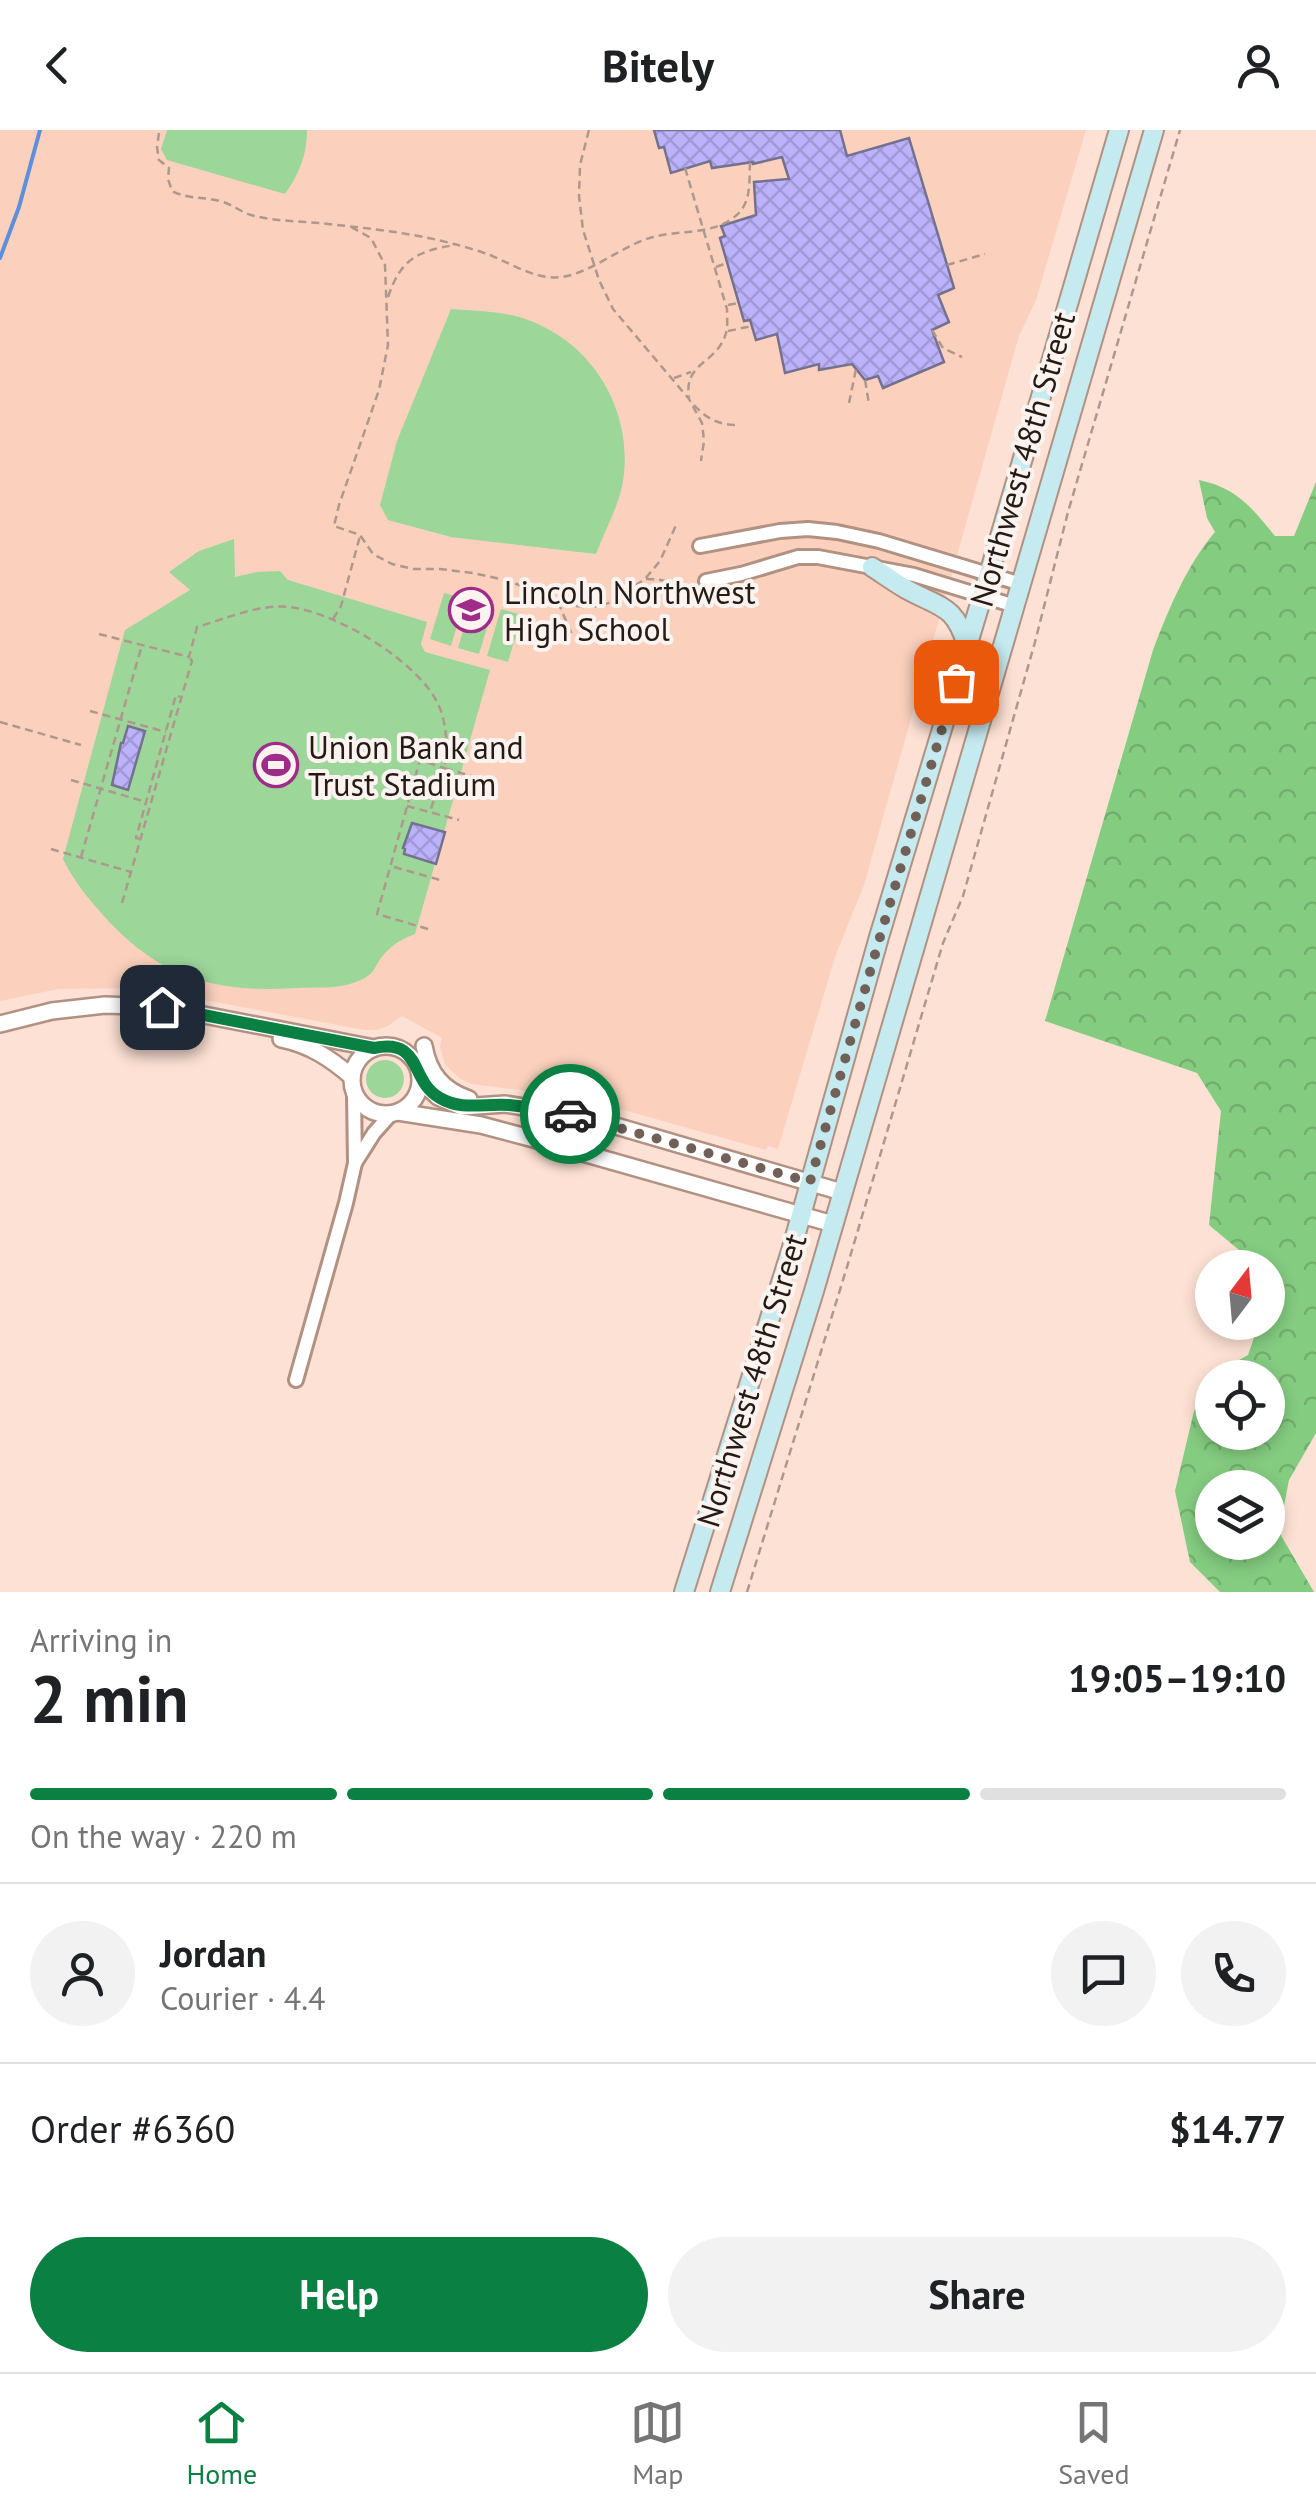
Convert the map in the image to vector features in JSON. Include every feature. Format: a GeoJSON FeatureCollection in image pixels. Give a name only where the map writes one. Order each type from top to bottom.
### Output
{"type":"FeatureCollection","features":[{"type":"Feature","properties":{"kind":"main road","name":"Northwest 48th Street"},"geometry":{"type":"LineString","coordinates":[[684,1592],[801,1214],[1118,130]]}},
{"type":"Feature","properties":{"kind":"main road","name":"Northwest 48th Street"},"geometry":{"type":"LineString","coordinates":[[720,1592],[776,1418],[1154,130]]}},
{"type":"Feature","properties":{"kind":"main road"},"geometry":{"type":"LineString","coordinates":[[872,567],[950,612],[967,646]]}},
{"type":"Feature","properties":{"kind":"street"},"geometry":{"type":"LineString","coordinates":[[700,546],[780,531],[837,532],[1021,584]]}},
{"type":"Feature","properties":{"kind":"street"},"geometry":{"type":"LineString","coordinates":[[706,581],[798,558],[844,560],[914,575],[1015,606]]}},
{"type":"Feature","properties":{"kind":"street"},"geometry":{"type":"LineString","coordinates":[[105,1005],[298,1042],[322,1053],[352,1076]]}},
{"type":"Feature","properties":{"kind":"street"},"geometry":{"type":"LineString","coordinates":[[0,1024],[52,1011],[105,1005],[162,1007],[405,1051],[418,1066],[421,1081],[414,1100],[374,1133],[355,1163]]}},
{"type":"Feature","properties":{"kind":"street"},"geometry":{"type":"LineString","coordinates":[[424,1046],[428,1063],[445,1088],[457,1096],[487,1104]]}},
{"type":"Feature","properties":{"kind":"street"},"geometry":{"type":"LineString","coordinates":[[296,1380],[355,1163],[352,1076],[359,1059],[374,1048]]}},
{"type":"Feature","properties":{"kind":"street"},"geometry":{"type":"LineString","coordinates":[[421,1081],[438,1097],[462,1106],[546,1109],[585,1117],[842,1192]]}},
{"type":"Feature","properties":{"kind":"street"},"geometry":{"type":"LineString","coordinates":[[354,1094],[380,1114],[395,1113],[497,1130],[833,1224]]}},
{"type":"Feature","properties":{"kind":"path"},"geometry":{"type":"LineString","coordinates":[[588,130],[580,165],[583,230],[613,308],[707,419],[740,425]]}},
{"type":"Feature","properties":{"kind":"path"},"geometry":{"type":"LineString","coordinates":[[746,1592],[848,1268],[943,942],[963,896],[1036,642],[1068,512],[1180,130]]}},
{"type":"Feature","properties":{"kind":"path"},"geometry":{"type":"LineString","coordinates":[[159,134],[159,160],[169,168],[172,191],[185,197],[224,202],[248,214],[421,236],[490,255],[519,270],[561,277],[650,238],[704,230],[733,218],[749,196],[750,162]]}},
{"type":"Feature","properties":{"kind":"path"},"geometry":{"type":"LineString","coordinates":[[671,378],[692,372],[708,361],[727,332],[726,306],[685,168]]}},
{"type":"Feature","properties":{"kind":"path"},"geometry":{"type":"LineString","coordinates":[[351,227],[371,238],[385,265],[388,344],[379,390],[334,526],[360,535],[373,554],[392,564],[473,573],[509,581],[570,605],[600,606],[645,579],[660,561],[677,522]]}},
{"type":"Feature","properties":{"kind":"path"},"geometry":{"type":"LineString","coordinates":[[388,298],[394,278],[416,254],[456,245]]}},
{"type":"Feature","properties":{"kind":"path"},"geometry":{"type":"LineString","coordinates":[[947,265],[985,254]]}},
{"type":"Feature","properties":{"kind":"path"},"geometry":{"type":"LineString","coordinates":[[715,267],[727,263]]}},
{"type":"Feature","properties":{"kind":"path"},"geometry":{"type":"LineString","coordinates":[[726,306],[738,303]]}},
{"type":"Feature","properties":{"kind":"path"},"geometry":{"type":"LineString","coordinates":[[727,332],[752,326]]}},
{"type":"Feature","properties":{"kind":"path"},"geometry":{"type":"LineString","coordinates":[[932,330],[943,348],[962,356]]}},
{"type":"Feature","properties":{"kind":"path"},"geometry":{"type":"LineString","coordinates":[[849,403],[856,369]]}},
{"type":"Feature","properties":{"kind":"path"},"geometry":{"type":"LineString","coordinates":[[692,372],[687,385],[702,423],[701,461]]}},
{"type":"Feature","properties":{"kind":"path"},"geometry":{"type":"LineString","coordinates":[[864,380],[868,404]]}},
{"type":"Feature","properties":{"kind":"path"},"geometry":{"type":"LineString","coordinates":[[333,619],[360,535]]}},
{"type":"Feature","properties":{"kind":"path"},"geometry":{"type":"LineString","coordinates":[[645,579],[667,580],[690,595]]}},
{"type":"Feature","properties":{"kind":"path"},"geometry":{"type":"LineString","coordinates":[[558,600],[572,635]]}},
{"type":"Feature","properties":{"kind":"path"},"geometry":{"type":"LineString","coordinates":[[122,903],[192,661],[189,656],[197,627],[286,606],[333,619],[370,638],[404,664],[440,707],[447,740],[444,768],[430,812]]}},
{"type":"Feature","properties":{"kind":"path"},"geometry":{"type":"LineString","coordinates":[[99,634],[189,656]]}},
{"type":"Feature","properties":{"kind":"path"},"geometry":{"type":"LineString","coordinates":[[81,857],[142,644]]}},
{"type":"Feature","properties":{"kind":"path"},"geometry":{"type":"LineString","coordinates":[[140,839],[136,838],[176,695],[181,697]]}},
{"type":"Feature","properties":{"kind":"path"},"geometry":{"type":"LineString","coordinates":[[90,711],[166,732]]}},
{"type":"Feature","properties":{"kind":"path"},"geometry":{"type":"LineString","coordinates":[[0,722],[81,745]]}},
{"type":"Feature","properties":{"kind":"path"},"geometry":{"type":"LineString","coordinates":[[428,929],[377,914],[420,760],[478,778]]}},
{"type":"Feature","properties":{"kind":"path"},"geometry":{"type":"LineString","coordinates":[[71,780],[146,802]]}},
{"type":"Feature","properties":{"kind":"path"},"geometry":{"type":"LineString","coordinates":[[407,806],[458,820]]}},
{"type":"Feature","properties":{"kind":"path"},"geometry":{"type":"LineString","coordinates":[[51,848],[131,872]]}},
{"type":"Feature","properties":{"kind":"path"},"geometry":{"type":"LineString","coordinates":[[390,866],[440,880]]}},
{"type":"Feature","properties":{"kind":"shaded area","name":"Lincoln Northwest High School"},"geometry":{"type":"Polygon","coordinates":[[[0,130],[1086,130],[1036,300],[1019,336],[864,885],[835,957],[778,1149],[768,1146],[766,1150],[581,1098],[472,1084],[445,1065],[442,1038],[402,1016],[388,1026],[364,1030],[141,988],[59,989],[0,1001],[0,130]]]}},
{"type":"Feature","properties":{"kind":"green space"},"geometry":{"type":"Polygon","coordinates":[[[167,130],[307,130],[306,148],[285,194],[167,160],[161,149],[167,130]]]}},
{"type":"Feature","properties":{"kind":"green space"},"geometry":{"type":"Polygon","coordinates":[[[451,309],[509,315],[551,331],[590,363],[604,384],[615,406],[625,455],[621,490],[596,554],[451,537],[388,520],[380,505],[397,441],[451,309]]]}},
{"type":"Feature","properties":{"kind":"green space"},"geometry":{"type":"Polygon","coordinates":[[[1199,480],[1234,494],[1275,536],[1294,536],[1316,482],[1316,1433],[1289,1480],[1285,1501],[1285,1470],[1195,1470],[1195,1560],[1285,1560],[1285,1542],[1314,1592],[1220,1592],[1190,1562],[1175,1491],[1195,1408],[1195,1450],[1285,1450],[1285,1360],[1239,1360],[1248,1355],[1253,1340],[1285,1340],[1285,1250],[1239,1250],[1209,1225],[1221,1111],[1197,1073],[1045,1021],[1153,650],[1187,573],[1215,532],[1207,518],[1199,480]]]}},
{"type":"Feature","properties":{"kind":"green space","name":"Union Bank and Trust Stadium"},"geometry":{"type":"Polygon","coordinates":[[[234,539],[235,577],[280,571],[288,580],[427,622],[421,644],[425,652],[490,670],[415,934],[391,947],[371,974],[350,984],[239,988],[190,977],[167,967],[145,954],[103,915],[63,859],[125,630],[190,590],[169,572],[199,551],[234,539]]]}},
{"type":"Feature","properties":{"kind":"green space"},"geometry":{"type":"Polygon","coordinates":[[[444,593],[465,599],[451,646],[430,639],[444,593]]]}},
{"type":"Feature","properties":{"kind":"green space"},"geometry":{"type":"Polygon","coordinates":[[[472,601],[493,608],[479,654],[458,648],[472,601]]]}},
{"type":"Feature","properties":{"kind":"green space"},"geometry":{"type":"Polygon","coordinates":[[[501,609],[522,615],[508,662],[487,656],[501,609]]]}},
{"type":"Feature","properties":{"kind":"green space"},"geometry":{"type":"Polygon","coordinates":[[[385,1060],[399,1065],[404,1079],[399,1093],[385,1098],[371,1093],[366,1079],[371,1065],[385,1060]]]}},
{"type":"Feature","properties":{"kind":"building"},"geometry":{"type":"Polygon","coordinates":[[[654,130],[840,130],[847,156],[909,138],[954,288],[938,295],[949,322],[932,330],[944,362],[883,388],[878,376],[865,380],[852,364],[819,370],[819,364],[785,373],[777,334],[756,340],[750,320],[744,321],[720,238],[725,236],[721,226],[756,215],[754,182],[789,179],[782,157],[712,168],[710,161],[671,173],[664,147],[659,148],[654,130]]]}},
{"type":"Feature","properties":{"kind":"building"},"geometry":{"type":"Polygon","coordinates":[[[128,726],[145,731],[128,790],[112,785],[128,726]]]}},
{"type":"Feature","properties":{"kind":"building"},"geometry":{"type":"Polygon","coordinates":[[[412,823],[445,832],[436,864],[404,854],[412,823]]]}},
{"type":"Feature","properties":{"kind":"waterway"},"geometry":{"type":"LineString","coordinates":[[0,258],[40,130]]}},
{"type":"Feature","properties":{"kind":"way so far"},"geometry":{"type":"LineString","coordinates":[[570,1114],[810,1182],[956,682]]}},
{"type":"Feature","properties":{"kind":"place","name":"Lincoln Northwest High School"},"geometry":{"type":"Point","coordinates":[471,610]}},
{"type":"Feature","properties":{"kind":"place","name":"Union Bank and Trust Stadium"},"geometry":{"type":"Point","coordinates":[276,765]}},
{"type":"Feature","properties":{"kind":"route"},"geometry":{"type":"LineString","coordinates":[[162,1007],[374,1048],[396,1047],[418,1066],[421,1081],[448,1102],[462,1106],[505,1104],[570,1114]]}}]}
